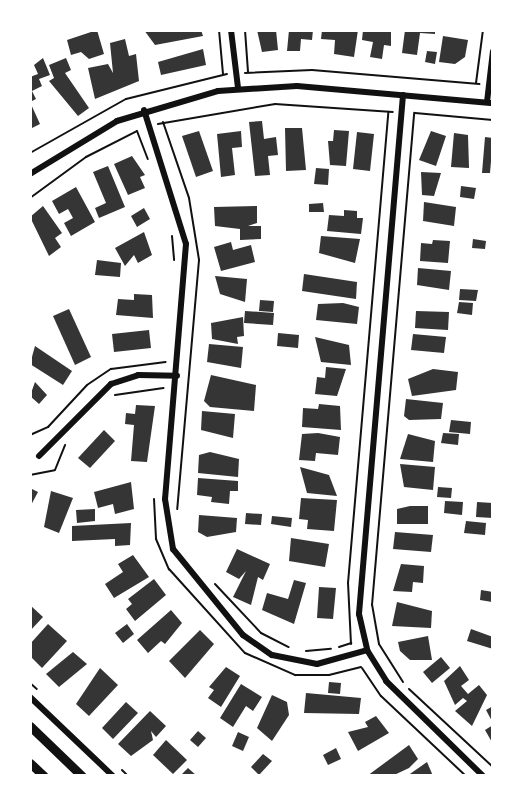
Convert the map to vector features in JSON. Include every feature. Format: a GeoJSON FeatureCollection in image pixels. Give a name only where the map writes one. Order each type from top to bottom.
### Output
{"type":"FeatureCollection","features":[{"type":"Feature","properties":{"kind":"main road"},"geometry":{"type":"LineString","coordinates":[[30,726],[82,776]]}},
{"type":"Feature","properties":{"kind":"main road"},"geometry":{"type":"LineString","coordinates":[[30,763],[44,776]]}},
{"type":"Feature","properties":{"kind":"street"},"geometry":{"type":"LineString","coordinates":[[231,30],[238,88]]}},
{"type":"Feature","properties":{"kind":"street"},"geometry":{"type":"LineString","coordinates":[[30,174],[87,136],[144,110],[238,88],[297,86],[490,103],[493,51]]}},
{"type":"Feature","properties":{"kind":"street"},"geometry":{"type":"LineString","coordinates":[[403,95],[359,597],[368,650],[393,689],[483,776]]}},
{"type":"Feature","properties":{"kind":"street"},"geometry":{"type":"LineString","coordinates":[[144,110],[184,227],[186,275],[165,512],[169,537],[185,570],[243,635],[272,655],[317,664],[368,650]]}},
{"type":"Feature","properties":{"kind":"street"},"geometry":{"type":"LineString","coordinates":[[39,456],[111,384],[138,375],[177,376]]}},
{"type":"Feature","properties":{"kind":"street"},"geometry":{"type":"LineString","coordinates":[[30,697],[113,776]]}},
{"type":"Feature","properties":{"kind":"path"},"geometry":{"type":"LineString","coordinates":[[30,153],[118,103],[225,74],[219,30]]}},
{"type":"Feature","properties":{"kind":"path"},"geometry":{"type":"LineString","coordinates":[[245,30],[249,72],[312,70],[476,83],[483,30]]}},
{"type":"Feature","properties":{"kind":"path"},"geometry":{"type":"LineString","coordinates":[[158,124],[275,104],[388,112],[347,599],[351,643],[303,651]]}},
{"type":"Feature","properties":{"kind":"path"},"geometry":{"type":"LineString","coordinates":[[493,120],[414,113],[372,606],[375,633],[396,675],[493,767]]}},
{"type":"Feature","properties":{"kind":"path"},"geometry":{"type":"LineString","coordinates":[[163,122],[189,198],[199,260],[177,518]]}},
{"type":"Feature","properties":{"kind":"path"},"geometry":{"type":"LineString","coordinates":[[30,198],[87,157],[137,131],[149,162]]}},
{"type":"Feature","properties":{"kind":"path"},"geometry":{"type":"LineString","coordinates":[[172,230],[175,268]]}},
{"type":"Feature","properties":{"kind":"path"},"geometry":{"type":"LineString","coordinates":[[166,362],[168,351]]}},
{"type":"Feature","properties":{"kind":"path"},"geometry":{"type":"LineString","coordinates":[[106,401],[149,387],[164,388],[163,399]]}},
{"type":"Feature","properties":{"kind":"path"},"geometry":{"type":"LineString","coordinates":[[30,475],[55,470],[70,439]]}},
{"type":"Feature","properties":{"kind":"path"},"geometry":{"type":"LineString","coordinates":[[155,488],[154,529],[164,561],[245,653],[295,675],[329,675],[361,667]]}},
{"type":"Feature","properties":{"kind":"path"},"geometry":{"type":"LineString","coordinates":[[210,579],[261,633],[293,649]]}},
{"type":"Feature","properties":{"kind":"path"},"geometry":{"type":"LineString","coordinates":[[358,662],[381,696],[466,776]]}},
{"type":"Feature","properties":{"kind":"building"},"geometry":{"type":"Polygon","coordinates":[[[97,30],[104,54],[89,59],[81,52],[71,55],[67,40],[97,30]]]}},
{"type":"Feature","properties":{"kind":"building"},"geometry":{"type":"Polygon","coordinates":[[[144,30],[201,30],[203,36],[155,45],[144,30]]]}},
{"type":"Feature","properties":{"kind":"building"},"geometry":{"type":"Polygon","coordinates":[[[257,30],[276,30],[278,50],[262,52],[257,30]]]}},
{"type":"Feature","properties":{"kind":"building"},"geometry":{"type":"Polygon","coordinates":[[[289,30],[313,30],[312,40],[301,39],[300,51],[287,51],[289,30]]]}},
{"type":"Feature","properties":{"kind":"building"},"geometry":{"type":"Polygon","coordinates":[[[322,30],[358,30],[354,57],[334,54],[335,40],[321,39],[322,30]]]}},
{"type":"Feature","properties":{"kind":"building"},"geometry":{"type":"Polygon","coordinates":[[[363,30],[391,30],[391,46],[384,45],[382,59],[370,57],[373,42],[362,40],[363,30]]]}},
{"type":"Feature","properties":{"kind":"building"},"geometry":{"type":"Polygon","coordinates":[[[405,30],[435,30],[435,34],[420,33],[417,55],[402,53],[405,30]]]}},
{"type":"Feature","properties":{"kind":"building"},"geometry":{"type":"Polygon","coordinates":[[[443,36],[468,40],[465,57],[455,64],[439,62],[443,36]]]}},
{"type":"Feature","properties":{"kind":"building"},"geometry":{"type":"Polygon","coordinates":[[[125,39],[129,56],[136,54],[139,81],[95,99],[88,68],[108,64],[113,73],[110,43],[125,39]]]}},
{"type":"Feature","properties":{"kind":"building"},"geometry":{"type":"Polygon","coordinates":[[[203,49],[206,65],[161,75],[158,62],[203,49]]]}},
{"type":"Feature","properties":{"kind":"building"},"geometry":{"type":"Polygon","coordinates":[[[427,51],[437,52],[435,64],[425,62],[427,51]]]}},
{"type":"Feature","properties":{"kind":"building"},"geometry":{"type":"Polygon","coordinates":[[[43,58],[50,75],[39,79],[42,86],[32,91],[36,99],[30,102],[30,77],[38,74],[34,65],[43,58]]]}},
{"type":"Feature","properties":{"kind":"building"},"geometry":{"type":"Polygon","coordinates":[[[66,58],[71,70],[65,73],[89,108],[78,116],[49,81],[54,78],[49,65],[66,58]]]}},
{"type":"Feature","properties":{"kind":"building"},"geometry":{"type":"Polygon","coordinates":[[[30,102],[40,124],[30,129],[30,102]]]}},
{"type":"Feature","properties":{"kind":"building"},"geometry":{"type":"Polygon","coordinates":[[[262,121],[264,139],[276,137],[278,155],[268,156],[270,175],[255,176],[249,122],[262,121]]]}},
{"type":"Feature","properties":{"kind":"building"},"geometry":{"type":"Polygon","coordinates":[[[285,128],[302,128],[306,170],[286,171],[285,128]]]}},
{"type":"Feature","properties":{"kind":"building"},"geometry":{"type":"Polygon","coordinates":[[[334,130],[349,131],[346,166],[330,165],[328,141],[333,141],[334,130]]]}},
{"type":"Feature","properties":{"kind":"building"},"geometry":{"type":"Polygon","coordinates":[[[199,131],[213,171],[196,177],[182,136],[199,131]]]}},
{"type":"Feature","properties":{"kind":"building"},"geometry":{"type":"Polygon","coordinates":[[[241,131],[242,147],[232,148],[235,175],[221,177],[217,134],[241,131]]]}},
{"type":"Feature","properties":{"kind":"building"},"geometry":{"type":"Polygon","coordinates":[[[431,131],[446,136],[436,166],[419,160],[431,131]]]}},
{"type":"Feature","properties":{"kind":"building"},"geometry":{"type":"Polygon","coordinates":[[[357,132],[374,134],[370,171],[353,169],[357,132]]]}},
{"type":"Feature","properties":{"kind":"building"},"geometry":{"type":"Polygon","coordinates":[[[454,133],[468,135],[469,168],[451,167],[454,133]]]}},
{"type":"Feature","properties":{"kind":"building"},"geometry":{"type":"Polygon","coordinates":[[[485,137],[493,138],[490,173],[482,173],[485,137]]]}},
{"type":"Feature","properties":{"kind":"building"},"geometry":{"type":"Polygon","coordinates":[[[132,156],[145,175],[140,177],[145,188],[128,195],[114,164],[132,156]]]}},
{"type":"Feature","properties":{"kind":"building"},"geometry":{"type":"Polygon","coordinates":[[[108,166],[125,207],[99,218],[95,208],[106,203],[93,172],[108,166]]]}},
{"type":"Feature","properties":{"kind":"building"},"geometry":{"type":"Polygon","coordinates":[[[316,168],[329,169],[328,185],[314,184],[316,168]]]}},
{"type":"Feature","properties":{"kind":"building"},"geometry":{"type":"Polygon","coordinates":[[[421,172],[441,173],[434,196],[422,195],[421,172]]]}},
{"type":"Feature","properties":{"kind":"building"},"geometry":{"type":"Polygon","coordinates":[[[461,186],[476,188],[474,199],[460,197],[461,186]]]}},
{"type":"Feature","properties":{"kind":"building"},"geometry":{"type":"Polygon","coordinates":[[[76,187],[95,222],[71,236],[64,223],[73,218],[68,209],[59,214],[52,201],[76,187]]]}},
{"type":"Feature","properties":{"kind":"building"},"geometry":{"type":"Polygon","coordinates":[[[424,202],[456,207],[454,226],[423,221],[424,202]]]}},
{"type":"Feature","properties":{"kind":"building"},"geometry":{"type":"Polygon","coordinates":[[[323,203],[324,212],[309,212],[309,204],[323,203]]]}},
{"type":"Feature","properties":{"kind":"building"},"geometry":{"type":"Polygon","coordinates":[[[43,206],[62,233],[55,238],[61,247],[49,256],[30,217],[43,206]]]}},
{"type":"Feature","properties":{"kind":"building"},"geometry":{"type":"Polygon","coordinates":[[[257,206],[257,223],[248,226],[261,226],[261,239],[240,240],[240,229],[215,226],[214,207],[257,206]]]}},
{"type":"Feature","properties":{"kind":"building"},"geometry":{"type":"Polygon","coordinates":[[[144,208],[150,219],[137,227],[131,216],[144,208]]]}},
{"type":"Feature","properties":{"kind":"building"},"geometry":{"type":"Polygon","coordinates":[[[344,210],[357,211],[357,218],[363,218],[361,234],[327,231],[329,215],[344,216],[344,210]]]}},
{"type":"Feature","properties":{"kind":"building"},"geometry":{"type":"Polygon","coordinates":[[[144,232],[152,255],[138,263],[134,255],[125,266],[115,248],[144,232]]]}},
{"type":"Feature","properties":{"kind":"building"},"geometry":{"type":"Polygon","coordinates":[[[321,236],[360,239],[355,263],[319,253],[321,236]]]}},
{"type":"Feature","properties":{"kind":"building"},"geometry":{"type":"Polygon","coordinates":[[[473,239],[486,241],[485,249],[472,248],[473,239]]]}},
{"type":"Feature","properties":{"kind":"building"},"geometry":{"type":"Polygon","coordinates":[[[433,240],[450,241],[448,263],[420,261],[421,243],[432,244],[433,240]]]}},
{"type":"Feature","properties":{"kind":"building"},"geometry":{"type":"Polygon","coordinates":[[[231,242],[233,250],[251,245],[255,262],[221,271],[214,247],[231,242]]]}},
{"type":"Feature","properties":{"kind":"building"},"geometry":{"type":"Polygon","coordinates":[[[97,260],[121,263],[120,277],[95,275],[97,260]]]}},
{"type":"Feature","properties":{"kind":"building"},"geometry":{"type":"Polygon","coordinates":[[[418,268],[451,271],[449,290],[417,285],[418,268]]]}},
{"type":"Feature","properties":{"kind":"building"},"geometry":{"type":"Polygon","coordinates":[[[304,274],[357,282],[356,299],[302,291],[304,274]]]}},
{"type":"Feature","properties":{"kind":"building"},"geometry":{"type":"Polygon","coordinates":[[[215,276],[247,279],[245,302],[220,294],[215,276]]]}},
{"type":"Feature","properties":{"kind":"building"},"geometry":{"type":"Polygon","coordinates":[[[460,289],[478,290],[476,301],[459,300],[460,289]]]}},
{"type":"Feature","properties":{"kind":"building"},"geometry":{"type":"Polygon","coordinates":[[[134,294],[152,295],[153,318],[116,315],[118,299],[134,300],[134,294]]]}},
{"type":"Feature","properties":{"kind":"building"},"geometry":{"type":"Polygon","coordinates":[[[260,300],[274,301],[273,312],[259,311],[260,300]]]}},
{"type":"Feature","properties":{"kind":"building"},"geometry":{"type":"Polygon","coordinates":[[[459,302],[473,303],[472,315],[457,313],[459,302]]]}},
{"type":"Feature","properties":{"kind":"building"},"geometry":{"type":"Polygon","coordinates":[[[343,303],[359,307],[357,324],[316,320],[318,304],[343,303]]]}},
{"type":"Feature","properties":{"kind":"building"},"geometry":{"type":"Polygon","coordinates":[[[69,309],[91,357],[75,365],[53,316],[69,309]]]}},
{"type":"Feature","properties":{"kind":"building"},"geometry":{"type":"Polygon","coordinates":[[[245,311],[274,313],[273,325],[244,323],[245,311]]]}},
{"type":"Feature","properties":{"kind":"building"},"geometry":{"type":"Polygon","coordinates":[[[416,311],[449,312],[448,330],[415,328],[416,311]]]}},
{"type":"Feature","properties":{"kind":"building"},"geometry":{"type":"Polygon","coordinates":[[[243,317],[244,336],[237,337],[238,344],[212,339],[211,323],[243,317]]]}},
{"type":"Feature","properties":{"kind":"building"},"geometry":{"type":"Polygon","coordinates":[[[149,330],[151,348],[114,352],[112,334],[149,330]]]}},
{"type":"Feature","properties":{"kind":"building"},"geometry":{"type":"Polygon","coordinates":[[[278,333],[299,335],[298,348],[277,346],[278,333]]]}},
{"type":"Feature","properties":{"kind":"building"},"geometry":{"type":"Polygon","coordinates":[[[413,334],[446,337],[444,353],[411,350],[413,334]]]}},
{"type":"Feature","properties":{"kind":"building"},"geometry":{"type":"Polygon","coordinates":[[[315,337],[349,345],[351,365],[321,362],[315,337]]]}},
{"type":"Feature","properties":{"kind":"building"},"geometry":{"type":"Polygon","coordinates":[[[209,344],[243,347],[241,368],[207,362],[209,344]]]}},
{"type":"Feature","properties":{"kind":"building"},"geometry":{"type":"Polygon","coordinates":[[[35,346],[72,371],[63,385],[30,364],[35,346]]]}},
{"type":"Feature","properties":{"kind":"building"},"geometry":{"type":"Polygon","coordinates":[[[326,367],[346,369],[337,396],[315,394],[317,377],[325,378],[326,367]]]}},
{"type":"Feature","properties":{"kind":"building"},"geometry":{"type":"Polygon","coordinates":[[[433,369],[458,372],[456,390],[412,396],[408,379],[433,369]]]}},
{"type":"Feature","properties":{"kind":"building"},"geometry":{"type":"Polygon","coordinates":[[[211,375],[256,385],[254,411],[210,407],[204,401],[211,375]]]}},
{"type":"Feature","properties":{"kind":"building"},"geometry":{"type":"Polygon","coordinates":[[[35,382],[47,395],[39,404],[30,396],[35,382]]]}},
{"type":"Feature","properties":{"kind":"building"},"geometry":{"type":"Polygon","coordinates":[[[406,399],[443,403],[441,419],[409,420],[404,416],[406,399]]]}},
{"type":"Feature","properties":{"kind":"building"},"geometry":{"type":"Polygon","coordinates":[[[319,404],[340,406],[341,430],[302,427],[303,408],[318,409],[319,404]]]}},
{"type":"Feature","properties":{"kind":"building"},"geometry":{"type":"Polygon","coordinates":[[[136,405],[155,406],[147,462],[131,461],[134,425],[125,424],[126,413],[135,414],[136,405]]]}},
{"type":"Feature","properties":{"kind":"building"},"geometry":{"type":"Polygon","coordinates":[[[202,411],[235,414],[233,438],[201,430],[202,411]]]}},
{"type":"Feature","properties":{"kind":"building"},"geometry":{"type":"Polygon","coordinates":[[[451,420],[471,422],[470,434],[449,432],[451,420]]]}},
{"type":"Feature","properties":{"kind":"building"},"geometry":{"type":"Polygon","coordinates":[[[104,430],[115,441],[90,468],[78,458],[104,430]]]}},
{"type":"Feature","properties":{"kind":"building"},"geometry":{"type":"Polygon","coordinates":[[[318,433],[340,437],[338,455],[316,453],[315,461],[299,460],[302,434],[318,433]]]}},
{"type":"Feature","properties":{"kind":"building"},"geometry":{"type":"Polygon","coordinates":[[[443,433],[459,434],[458,445],[441,443],[443,433]]]}},
{"type":"Feature","properties":{"kind":"building"},"geometry":{"type":"Polygon","coordinates":[[[408,434],[435,441],[433,462],[400,459],[408,434]]]}},
{"type":"Feature","properties":{"kind":"building"},"geometry":{"type":"Polygon","coordinates":[[[210,452],[239,459],[238,477],[198,473],[199,455],[210,452]]]}},
{"type":"Feature","properties":{"kind":"building"},"geometry":{"type":"Polygon","coordinates":[[[400,464],[435,467],[433,490],[404,487],[400,464]]]}},
{"type":"Feature","properties":{"kind":"building"},"geometry":{"type":"Polygon","coordinates":[[[300,467],[329,475],[337,496],[307,493],[300,467]]]}},
{"type":"Feature","properties":{"kind":"building"},"geometry":{"type":"Polygon","coordinates":[[[198,478],[238,481],[238,491],[230,491],[229,504],[211,502],[212,497],[197,495],[198,478]]]}},
{"type":"Feature","properties":{"kind":"building"},"geometry":{"type":"Polygon","coordinates":[[[131,482],[134,509],[115,514],[113,504],[98,508],[94,492],[131,482]]]}},
{"type":"Feature","properties":{"kind":"building"},"geometry":{"type":"Polygon","coordinates":[[[438,487],[452,488],[451,498],[437,497],[438,487]]]}},
{"type":"Feature","properties":{"kind":"building"},"geometry":{"type":"Polygon","coordinates":[[[30,488],[38,492],[30,507],[30,488]]]}},
{"type":"Feature","properties":{"kind":"building"},"geometry":{"type":"Polygon","coordinates":[[[51,491],[73,498],[59,533],[44,527],[51,491]]]}},
{"type":"Feature","properties":{"kind":"building"},"geometry":{"type":"Polygon","coordinates":[[[301,498],[337,500],[334,531],[307,529],[308,520],[299,519],[301,498]]]}},
{"type":"Feature","properties":{"kind":"building"},"geometry":{"type":"Polygon","coordinates":[[[445,501],[463,502],[462,515],[444,513],[445,501]]]}},
{"type":"Feature","properties":{"kind":"building"},"geometry":{"type":"Polygon","coordinates":[[[477,502],[493,503],[493,518],[476,517],[477,502]]]}},
{"type":"Feature","properties":{"kind":"building"},"geometry":{"type":"Polygon","coordinates":[[[428,506],[428,524],[397,524],[397,509],[428,506]]]}},
{"type":"Feature","properties":{"kind":"building"},"geometry":{"type":"Polygon","coordinates":[[[95,509],[95,521],[77,523],[76,510],[95,509]]]}},
{"type":"Feature","properties":{"kind":"building"},"geometry":{"type":"Polygon","coordinates":[[[246,513],[262,514],[261,525],[245,524],[246,513]]]}},
{"type":"Feature","properties":{"kind":"building"},"geometry":{"type":"Polygon","coordinates":[[[199,515],[237,518],[236,532],[207,537],[198,532],[199,515]]]}},
{"type":"Feature","properties":{"kind":"building"},"geometry":{"type":"Polygon","coordinates":[[[272,516],[292,518],[291,527],[271,524],[272,516]]]}},
{"type":"Feature","properties":{"kind":"building"},"geometry":{"type":"Polygon","coordinates":[[[466,521],[486,523],[485,535],[464,533],[466,521]]]}},
{"type":"Feature","properties":{"kind":"building"},"geometry":{"type":"Polygon","coordinates":[[[131,523],[130,545],[115,546],[115,539],[72,541],[72,526],[131,523]]]}},
{"type":"Feature","properties":{"kind":"building"},"geometry":{"type":"Polygon","coordinates":[[[395,532],[433,535],[431,552],[393,549],[395,532]]]}},
{"type":"Feature","properties":{"kind":"building"},"geometry":{"type":"Polygon","coordinates":[[[291,538],[329,544],[325,567],[289,561],[291,538]]]}},
{"type":"Feature","properties":{"kind":"building"},"geometry":{"type":"Polygon","coordinates":[[[237,549],[270,564],[263,580],[258,577],[251,605],[233,597],[246,571],[239,579],[226,572],[237,549]]]}},
{"type":"Feature","properties":{"kind":"building"},"geometry":{"type":"Polygon","coordinates":[[[133,555],[149,577],[114,598],[105,584],[123,572],[118,564],[133,555]]]}},
{"type":"Feature","properties":{"kind":"building"},"geometry":{"type":"Polygon","coordinates":[[[401,564],[424,566],[423,583],[413,582],[412,592],[393,591],[401,564]]]}},
{"type":"Feature","properties":{"kind":"building"},"geometry":{"type":"Polygon","coordinates":[[[154,579],[166,595],[135,621],[126,609],[132,604],[128,599],[154,579]]]}},
{"type":"Feature","properties":{"kind":"building"},"geometry":{"type":"Polygon","coordinates":[[[294,580],[306,583],[294,624],[262,610],[267,593],[288,599],[294,580]]]}},
{"type":"Feature","properties":{"kind":"building"},"geometry":{"type":"Polygon","coordinates":[[[319,587],[336,588],[333,619],[317,618],[319,587]]]}},
{"type":"Feature","properties":{"kind":"building"},"geometry":{"type":"Polygon","coordinates":[[[481,590],[493,592],[492,602],[480,600],[481,590]]]}},
{"type":"Feature","properties":{"kind":"building"},"geometry":{"type":"Polygon","coordinates":[[[397,602],[432,611],[431,628],[392,626],[397,602]]]}},
{"type":"Feature","properties":{"kind":"building"},"geometry":{"type":"Polygon","coordinates":[[[30,605],[43,617],[30,631],[30,605]]]}},
{"type":"Feature","properties":{"kind":"building"},"geometry":{"type":"Polygon","coordinates":[[[171,610],[182,623],[165,644],[161,641],[148,653],[137,640],[171,610]]]}},
{"type":"Feature","properties":{"kind":"building"},"geometry":{"type":"Polygon","coordinates":[[[48,624],[67,641],[42,668],[30,656],[30,644],[48,624]]]}},
{"type":"Feature","properties":{"kind":"building"},"geometry":{"type":"Polygon","coordinates":[[[127,624],[134,634],[123,643],[115,633],[127,624]]]}},
{"type":"Feature","properties":{"kind":"building"},"geometry":{"type":"Polygon","coordinates":[[[471,629],[493,637],[493,649],[467,641],[471,629]]]}},
{"type":"Feature","properties":{"kind":"building"},"geometry":{"type":"Polygon","coordinates":[[[200,630],[214,644],[185,678],[169,661],[200,630]]]}},
{"type":"Feature","properties":{"kind":"building"},"geometry":{"type":"Polygon","coordinates":[[[428,636],[432,660],[410,660],[400,651],[398,642],[428,636]]]}},
{"type":"Feature","properties":{"kind":"building"},"geometry":{"type":"Polygon","coordinates":[[[73,652],[87,664],[59,687],[46,674],[73,652]]]}},
{"type":"Feature","properties":{"kind":"building"},"geometry":{"type":"Polygon","coordinates":[[[441,657],[450,668],[432,683],[423,672],[441,657]]]}},
{"type":"Feature","properties":{"kind":"building"},"geometry":{"type":"Polygon","coordinates":[[[460,666],[469,680],[461,686],[468,694],[479,685],[487,695],[472,726],[455,711],[467,701],[463,698],[455,705],[444,681],[460,666]]]}},
{"type":"Feature","properties":{"kind":"building"},"geometry":{"type":"Polygon","coordinates":[[[226,667],[240,676],[221,707],[208,698],[214,690],[209,687],[226,667]]]}},
{"type":"Feature","properties":{"kind":"building"},"geometry":{"type":"Polygon","coordinates":[[[100,668],[118,685],[89,716],[76,704],[100,668]]]}},
{"type":"Feature","properties":{"kind":"building"},"geometry":{"type":"Polygon","coordinates":[[[329,682],[341,683],[340,694],[328,693],[329,682]]]}},
{"type":"Feature","properties":{"kind":"building"},"geometry":{"type":"Polygon","coordinates":[[[241,684],[262,697],[253,711],[246,706],[233,727],[220,718],[241,684]]]}},
{"type":"Feature","properties":{"kind":"building"},"geometry":{"type":"Polygon","coordinates":[[[306,693],[361,698],[359,714],[304,713],[306,693]]]}},
{"type":"Feature","properties":{"kind":"building"},"geometry":{"type":"Polygon","coordinates":[[[272,695],[287,702],[289,715],[272,741],[257,728],[272,695]]]}},
{"type":"Feature","properties":{"kind":"building"},"geometry":{"type":"Polygon","coordinates":[[[126,702],[138,713],[113,739],[102,728],[126,702]]]}},
{"type":"Feature","properties":{"kind":"building"},"geometry":{"type":"Polygon","coordinates":[[[493,706],[493,723],[486,710],[493,706]]]}},
{"type":"Feature","properties":{"kind":"building"},"geometry":{"type":"Polygon","coordinates":[[[150,711],[166,726],[156,737],[151,731],[153,740],[131,756],[118,744],[150,711]]]}},
{"type":"Feature","properties":{"kind":"building"},"geometry":{"type":"Polygon","coordinates":[[[376,716],[389,733],[358,751],[348,732],[368,727],[365,722],[376,716]]]}},
{"type":"Feature","properties":{"kind":"building"},"geometry":{"type":"Polygon","coordinates":[[[493,725],[493,744],[485,730],[493,725]]]}},
{"type":"Feature","properties":{"kind":"building"},"geometry":{"type":"Polygon","coordinates":[[[198,731],[206,738],[198,747],[190,740],[198,731]]]}},
{"type":"Feature","properties":{"kind":"building"},"geometry":{"type":"Polygon","coordinates":[[[238,732],[249,737],[243,751],[232,746],[238,732]]]}},
{"type":"Feature","properties":{"kind":"building"},"geometry":{"type":"Polygon","coordinates":[[[166,740],[187,760],[173,774],[153,755],[166,740]]]}},
{"type":"Feature","properties":{"kind":"building"},"geometry":{"type":"Polygon","coordinates":[[[409,745],[418,759],[409,768],[392,776],[367,776],[409,745]]]}},
{"type":"Feature","properties":{"kind":"building"},"geometry":{"type":"Polygon","coordinates":[[[336,748],[341,759],[328,765],[323,755],[336,748]]]}},
{"type":"Feature","properties":{"kind":"building"},"geometry":{"type":"Polygon","coordinates":[[[263,754],[272,761],[259,775],[251,767],[263,754]]]}},
{"type":"Feature","properties":{"kind":"building"},"geometry":{"type":"Polygon","coordinates":[[[427,762],[433,776],[407,776],[427,762]]]}},
{"type":"Feature","properties":{"kind":"building"},"geometry":{"type":"Polygon","coordinates":[[[188,768],[197,776],[180,776],[188,768]]]}}]}
